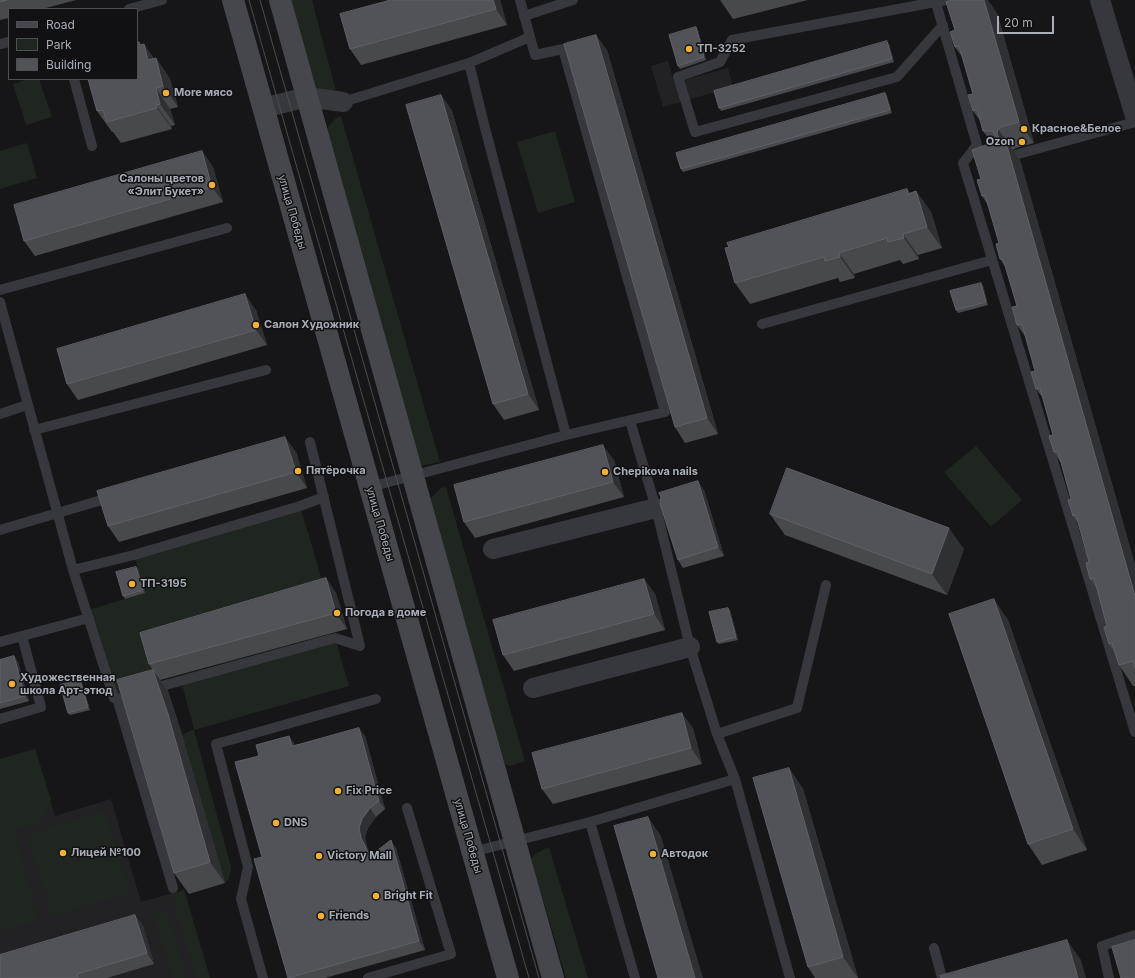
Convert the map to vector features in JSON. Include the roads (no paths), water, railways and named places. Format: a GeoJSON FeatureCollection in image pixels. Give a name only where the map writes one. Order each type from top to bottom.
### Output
{"type":"FeatureCollection","features":[{"type":"Feature","properties":{"kind":"main road","name":"улица Победы"},"geometry":{"type":"LineString","coordinates":[[233,0],[508,978]]}},
{"type":"Feature","properties":{"kind":"main road"},"geometry":{"type":"LineString","coordinates":[[280,0],[553,978]]}},
{"type":"Feature","properties":{"kind":"street"},"geometry":{"type":"LineString","coordinates":[[1100,0],[1135,116]]}},
{"type":"Feature","properties":{"kind":"street"},"geometry":{"type":"LineString","coordinates":[[263,108],[307,97],[344,102]]}},
{"type":"Feature","properties":{"kind":"street"},"geometry":{"type":"LineString","coordinates":[[493,549],[656,508]]}},
{"type":"Feature","properties":{"kind":"street"},"geometry":{"type":"LineString","coordinates":[[533,688],[690,647]]}},
{"type":"Feature","properties":{"kind":"lane"},"geometry":{"type":"LineString","coordinates":[[133,8],[162,0]]}},
{"type":"Feature","properties":{"kind":"lane"},"geometry":{"type":"LineString","coordinates":[[370,487],[566,435],[665,412],[563,48],[535,55],[520,0]]}},
{"type":"Feature","properties":{"kind":"lane"},"geometry":{"type":"LineString","coordinates":[[524,16],[573,0]]}},
{"type":"Feature","properties":{"kind":"lane"},"geometry":{"type":"LineString","coordinates":[[943,25],[897,76],[695,132],[678,77],[720,62],[732,40],[946,0]]}},
{"type":"Feature","properties":{"kind":"lane"},"geometry":{"type":"LineString","coordinates":[[936,3],[977,146],[963,163]]}},
{"type":"Feature","properties":{"kind":"lane"},"geometry":{"type":"LineString","coordinates":[[344,102],[469,63],[530,37]]}},
{"type":"Feature","properties":{"kind":"lane"},"geometry":{"type":"LineString","coordinates":[[469,63],[488,143],[566,435]]}},
{"type":"Feature","properties":{"kind":"lane"},"geometry":{"type":"LineString","coordinates":[[74,80],[92,146]]}},
{"type":"Feature","properties":{"kind":"lane"},"geometry":{"type":"LineString","coordinates":[[1018,154],[1135,122]]}},
{"type":"Feature","properties":{"kind":"lane"},"geometry":{"type":"LineString","coordinates":[[963,163],[977,161]]}},
{"type":"Feature","properties":{"kind":"lane"},"geometry":{"type":"LineString","coordinates":[[963,163],[1135,732]]}},
{"type":"Feature","properties":{"kind":"lane"},"geometry":{"type":"LineString","coordinates":[[0,290],[227,228]]}},
{"type":"Feature","properties":{"kind":"lane"},"geometry":{"type":"LineString","coordinates":[[762,324],[992,260]]}},
{"type":"Feature","properties":{"kind":"lane"},"geometry":{"type":"LineString","coordinates":[[0,302],[73,570],[114,698],[120,697],[173,888]]}},
{"type":"Feature","properties":{"kind":"lane"},"geometry":{"type":"LineString","coordinates":[[34,430],[266,370]]}},
{"type":"Feature","properties":{"kind":"lane"},"geometry":{"type":"LineString","coordinates":[[0,414],[27,405]]}},
{"type":"Feature","properties":{"kind":"lane"},"geometry":{"type":"LineString","coordinates":[[630,421],[656,508],[690,647],[717,734],[735,779],[790,978]]}},
{"type":"Feature","properties":{"kind":"lane"},"geometry":{"type":"LineString","coordinates":[[138,692],[335,638],[360,646],[310,442]]}},
{"type":"Feature","properties":{"kind":"lane"},"geometry":{"type":"LineString","coordinates":[[0,530],[58,514],[123,493]]}},
{"type":"Feature","properties":{"kind":"lane"},"geometry":{"type":"LineString","coordinates":[[73,570],[134,555],[324,498]]}},
{"type":"Feature","properties":{"kind":"lane"},"geometry":{"type":"LineString","coordinates":[[717,734],[797,708],[826,585]]}},
{"type":"Feature","properties":{"kind":"lane"},"geometry":{"type":"LineString","coordinates":[[0,642],[89,618]]}},
{"type":"Feature","properties":{"kind":"lane"},"geometry":{"type":"LineString","coordinates":[[0,719],[42,708],[22,636]]}},
{"type":"Feature","properties":{"kind":"lane"},"geometry":{"type":"LineString","coordinates":[[263,978],[241,898],[248,867],[216,744],[376,699]]}},
{"type":"Feature","properties":{"kind":"lane"},"geometry":{"type":"LineString","coordinates":[[472,852],[590,822],[735,779]]}},
{"type":"Feature","properties":{"kind":"lane"},"geometry":{"type":"LineString","coordinates":[[368,978],[451,954],[407,808]]}},
{"type":"Feature","properties":{"kind":"lane"},"geometry":{"type":"LineString","coordinates":[[590,822],[636,978]]}},
{"type":"Feature","properties":{"kind":"lane"},"geometry":{"type":"LineString","coordinates":[[1109,978],[1102,946],[1135,935]]}},
{"type":"Feature","properties":{"kind":"lane"},"geometry":{"type":"LineString","coordinates":[[934,948],[942,978]]}},
{"type":"Feature","properties":{"kind":"tram line"},"geometry":{"type":"LineString","coordinates":[[249,0],[529,978]]}},
{"type":"Feature","properties":{"kind":"tram line"},"geometry":{"type":"LineString","coordinates":[[260,0],[539,978]]}},
{"type":"Feature","properties":{"kind":"place","name":"ТП-3252"},"geometry":{"type":"Point","coordinates":[689,49]}},
{"type":"Feature","properties":{"kind":"place","name":"More мясо"},"geometry":{"type":"Point","coordinates":[166,93]}},
{"type":"Feature","properties":{"kind":"place","name":"Красное&Белое"},"geometry":{"type":"Point","coordinates":[1024,129]}},
{"type":"Feature","properties":{"kind":"place","name":"Ozon"},"geometry":{"type":"Point","coordinates":[1022,142]}},
{"type":"Feature","properties":{"kind":"place","name":"Салоны цветов «Элит Букет»"},"geometry":{"type":"Point","coordinates":[212,185]}},
{"type":"Feature","properties":{"kind":"place","name":"Салон Художник"},"geometry":{"type":"Point","coordinates":[256,325]}},
{"type":"Feature","properties":{"kind":"place","name":"Пятёрочка"},"geometry":{"type":"Point","coordinates":[298,471]}},
{"type":"Feature","properties":{"kind":"place","name":"Chepikova nails"},"geometry":{"type":"Point","coordinates":[605,472]}},
{"type":"Feature","properties":{"kind":"place","name":"ТП-3195"},"geometry":{"type":"Point","coordinates":[132,584]}},
{"type":"Feature","properties":{"kind":"place","name":"Погода в доме"},"geometry":{"type":"Point","coordinates":[337,613]}},
{"type":"Feature","properties":{"kind":"place","name":"Художественная школа Арт-этюд"},"geometry":{"type":"Point","coordinates":[12,684]}},
{"type":"Feature","properties":{"kind":"place","name":"Fix Price"},"geometry":{"type":"Point","coordinates":[338,791]}},
{"type":"Feature","properties":{"kind":"place","name":"DNS"},"geometry":{"type":"Point","coordinates":[276,823]}},
{"type":"Feature","properties":{"kind":"place","name":"Лицей №100"},"geometry":{"type":"Point","coordinates":[63,853]}},
{"type":"Feature","properties":{"kind":"place","name":"Автодок"},"geometry":{"type":"Point","coordinates":[653,854]}},
{"type":"Feature","properties":{"kind":"place","name":"Victory Mall"},"geometry":{"type":"Point","coordinates":[319,856]}},
{"type":"Feature","properties":{"kind":"place","name":"Bright Fit"},"geometry":{"type":"Point","coordinates":[376,896]}},
{"type":"Feature","properties":{"kind":"place","name":"Friends"},"geometry":{"type":"Point","coordinates":[321,916]}}]}
